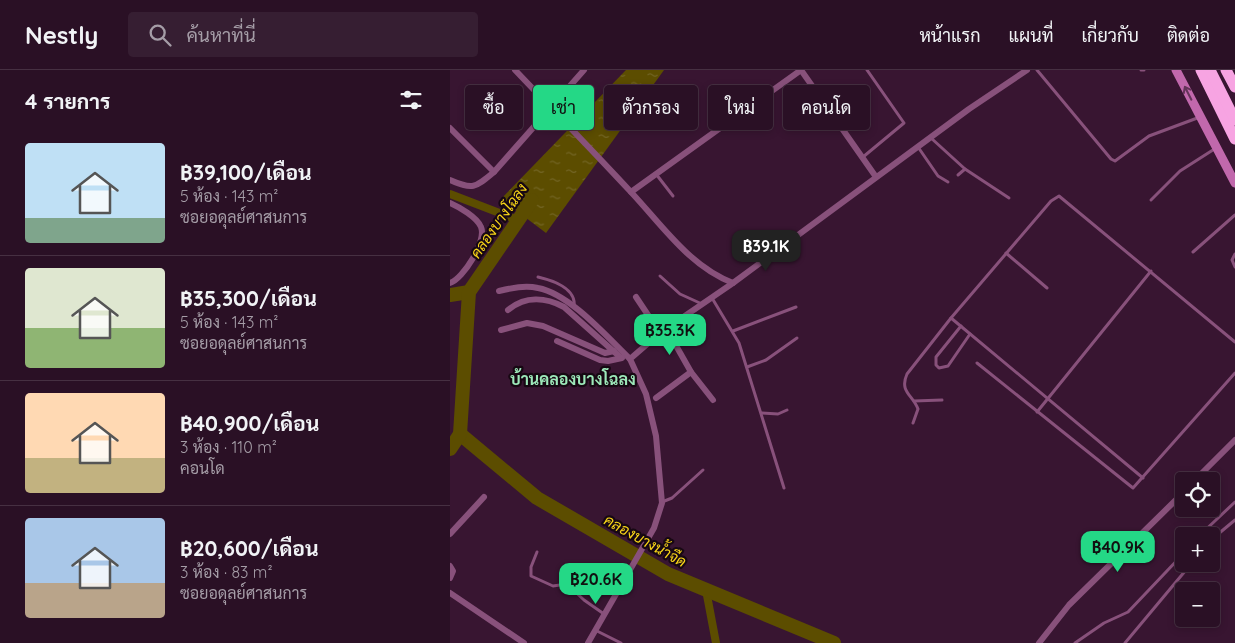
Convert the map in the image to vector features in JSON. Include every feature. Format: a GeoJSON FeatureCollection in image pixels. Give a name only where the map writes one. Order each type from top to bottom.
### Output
{"type":"FeatureCollection","features":[{"type":"Feature","properties":{"kind":"highway"},"geometry":{"type":"LineString","coordinates":[[1201,70],[1235,138]]}},
{"type":"Feature","properties":{"kind":"highway"},"geometry":{"type":"LineString","coordinates":[[1210,70],[1235,120]]}},
{"type":"Feature","properties":{"kind":"highway"},"geometry":{"type":"LineString","coordinates":[[1226,70],[1235,87]]}},
{"type":"Feature","properties":{"kind":"highway"},"geometry":{"type":"LineString","coordinates":[[1231,70],[1235,78]]}},
{"type":"Feature","properties":{"kind":"main road"},"geometry":{"type":"LineString","coordinates":[[1176,70],[1235,183]]}},
{"type":"Feature","properties":{"kind":"street"},"geometry":{"type":"LineString","coordinates":[[515,70],[533,89]]}},
{"type":"Feature","properties":{"kind":"street"},"geometry":{"type":"LineString","coordinates":[[570,85],[584,70]]}},
{"type":"Feature","properties":{"kind":"street"},"geometry":{"type":"LineString","coordinates":[[631,192],[801,70],[876,177]]}},
{"type":"Feature","properties":{"kind":"street"},"geometry":{"type":"LineString","coordinates":[[1011,70],[1016,76]]}},
{"type":"Feature","properties":{"kind":"street"},"geometry":{"type":"LineString","coordinates":[[630,359],[663,331],[734,283],[930,137],[1027,70]]}},
{"type":"Feature","properties":{"kind":"street"},"geometry":{"type":"LineString","coordinates":[[450,180],[465,186],[476,186],[494,172],[533,127]]}},
{"type":"Feature","properties":{"kind":"street"},"geometry":{"type":"LineString","coordinates":[[450,128],[494,172]]}},
{"type":"Feature","properties":{"kind":"street"},"geometry":{"type":"LineString","coordinates":[[572,130],[681,248],[715,276],[734,283]]}},
{"type":"Feature","properties":{"kind":"street"},"geometry":{"type":"LineString","coordinates":[[450,203],[470,216],[481,226],[482,231],[476,253],[469,266],[456,281],[450,283]]}},
{"type":"Feature","properties":{"kind":"street"},"geometry":{"type":"LineString","coordinates":[[499,290],[523,286],[538,288],[549,291],[574,307],[630,359],[646,394],[656,436],[662,503],[654,528],[588,643]]}},
{"type":"Feature","properties":{"kind":"street"},"geometry":{"type":"LineString","coordinates":[[636,297],[713,400]]}},
{"type":"Feature","properties":{"kind":"street"},"geometry":{"type":"LineString","coordinates":[[508,310],[524,301],[545,299],[552,301],[564,307],[620,357]]}},
{"type":"Feature","properties":{"kind":"street"},"geometry":{"type":"LineString","coordinates":[[500,330],[527,323],[543,326],[605,353],[614,351]]}},
{"type":"Feature","properties":{"kind":"street"},"geometry":{"type":"LineString","coordinates":[[557,341],[600,360],[608,361],[620,357],[630,359]]}},
{"type":"Feature","properties":{"kind":"street"},"geometry":{"type":"LineString","coordinates":[[656,398],[691,372]]}},
{"type":"Feature","properties":{"kind":"street"},"geometry":{"type":"LineString","coordinates":[[1203,472],[1235,440]]}},
{"type":"Feature","properties":{"kind":"street"},"geometry":{"type":"LineString","coordinates":[[450,534],[484,497]]}},
{"type":"Feature","properties":{"kind":"street"},"geometry":{"type":"LineString","coordinates":[[1039,643],[1069,605],[1175,501]]}},
{"type":"Feature","properties":{"kind":"street"},"geometry":{"type":"LineString","coordinates":[[450,566],[453,571],[450,578]]}},
{"type":"Feature","properties":{"kind":"street"},"geometry":{"type":"LineString","coordinates":[[450,593],[524,643]]}},
{"type":"Feature","properties":{"kind":"lane"},"geometry":{"type":"LineString","coordinates":[[862,157],[904,123],[867,70]]}},
{"type":"Feature","properties":{"kind":"lane"},"geometry":{"type":"LineString","coordinates":[[1038,70],[1111,159],[1115,161],[1149,136],[1201,117]]}},
{"type":"Feature","properties":{"kind":"lane"},"geometry":{"type":"LineString","coordinates":[[930,137],[965,169],[1009,198]]}},
{"type":"Feature","properties":{"kind":"lane"},"geometry":{"type":"LineString","coordinates":[[917,147],[938,176],[948,182]]}},
{"type":"Feature","properties":{"kind":"lane"},"geometry":{"type":"LineString","coordinates":[[1151,200],[1180,171],[1217,148]]}},
{"type":"Feature","properties":{"kind":"lane"},"geometry":{"type":"LineString","coordinates":[[958,175],[965,169]]}},
{"type":"Feature","properties":{"kind":"lane"},"geometry":{"type":"LineString","coordinates":[[656,174],[673,196]]}},
{"type":"Feature","properties":{"kind":"lane"},"geometry":{"type":"LineString","coordinates":[[913,423],[918,409],[914,401],[904,390],[904,381],[951,318],[1051,201],[1059,196],[1235,342]]}},
{"type":"Feature","properties":{"kind":"lane"},"geometry":{"type":"LineString","coordinates":[[1194,252],[1235,215]]}},
{"type":"Feature","properties":{"kind":"lane"},"geometry":{"type":"LineString","coordinates":[[1006,253],[1047,288]]}},
{"type":"Feature","properties":{"kind":"lane"},"geometry":{"type":"LineString","coordinates":[[1235,254],[1232,260],[1235,267]]}},
{"type":"Feature","properties":{"kind":"lane"},"geometry":{"type":"LineString","coordinates":[[1037,412],[1152,272]]}},
{"type":"Feature","properties":{"kind":"lane"},"geometry":{"type":"LineString","coordinates":[[660,276],[680,294],[702,304]]}},
{"type":"Feature","properties":{"kind":"lane"},"geometry":{"type":"LineString","coordinates":[[538,277],[554,281],[562,286],[573,297],[574,307]]}},
{"type":"Feature","properties":{"kind":"lane"},"geometry":{"type":"LineString","coordinates":[[712,297],[733,331],[747,367],[784,488]]}},
{"type":"Feature","properties":{"kind":"lane"},"geometry":{"type":"LineString","coordinates":[[733,331],[796,307]]}},
{"type":"Feature","properties":{"kind":"lane"},"geometry":{"type":"LineString","coordinates":[[951,318],[1143,478]]}},
{"type":"Feature","properties":{"kind":"lane"},"geometry":{"type":"LineString","coordinates":[[961,326],[936,357],[936,365],[940,368],[948,366],[970,334]]}},
{"type":"Feature","properties":{"kind":"lane"},"geometry":{"type":"LineString","coordinates":[[747,367],[766,360],[797,338]]}},
{"type":"Feature","properties":{"kind":"lane"},"geometry":{"type":"LineString","coordinates":[[976,363],[1133,488],[1235,373]]}},
{"type":"Feature","properties":{"kind":"lane"},"geometry":{"type":"LineString","coordinates":[[914,401],[942,400]]}},
{"type":"Feature","properties":{"kind":"lane"},"geometry":{"type":"LineString","coordinates":[[762,413],[778,414],[787,410]]}},
{"type":"Feature","properties":{"kind":"lane"},"geometry":{"type":"LineString","coordinates":[[662,503],[672,498],[703,470]]}},
{"type":"Feature","properties":{"kind":"lane"},"geometry":{"type":"LineString","coordinates":[[1209,527],[1235,502]]}},
{"type":"Feature","properties":{"kind":"lane"},"geometry":{"type":"LineString","coordinates":[[1220,532],[1235,520]]}},
{"type":"Feature","properties":{"kind":"lane"},"geometry":{"type":"LineString","coordinates":[[536,552],[530,566],[531,576],[553,586],[567,584],[584,600],[604,614]]}},
{"type":"Feature","properties":{"kind":"lane"},"geometry":{"type":"LineString","coordinates":[[1075,643],[1104,623],[1128,612],[1175,562]]}},
{"type":"Feature","properties":{"kind":"lane"},"geometry":{"type":"LineString","coordinates":[[1125,643],[1184,572]]}},
{"type":"Feature","properties":{"kind":"lane"},"geometry":{"type":"LineString","coordinates":[[595,630],[621,643]]}},
{"type":"Feature","properties":{"kind":"water"},"geometry":{"type":"Polygon","coordinates":[[[626,70],[664,70],[653,85],[611,85],[626,70]]]}},
{"type":"Feature","properties":{"kind":"water"},"geometry":{"type":"Polygon","coordinates":[[[604,93],[604,130],[621,130],[546,233],[501,199],[568,130],[594,130],[594,103],[604,93]]]}},
{"type":"Feature","properties":{"kind":"waterway"},"geometry":{"type":"LineString","coordinates":[[450,194],[518,220]]}},
{"type":"Feature","properties":{"kind":"waterway","name":"คลองบางโฉลง"},"geometry":{"type":"LineString","coordinates":[[450,449],[460,434],[469,292],[532,200]]}},
{"type":"Feature","properties":{"kind":"waterway"},"geometry":{"type":"LineString","coordinates":[[450,295],[469,292]]}},
{"type":"Feature","properties":{"kind":"waterway","name":"คลองบางน้ำจืด"},"geometry":{"type":"LineString","coordinates":[[460,434],[537,498],[668,574],[834,643]]}},
{"type":"Feature","properties":{"kind":"waterway"},"geometry":{"type":"LineString","coordinates":[[706,590],[716,643]]}},
{"type":"Feature","properties":{"kind":"district","name":"บ้านคลองบางโฉลง"},"geometry":{"type":"Point","coordinates":[573,379]}}]}
